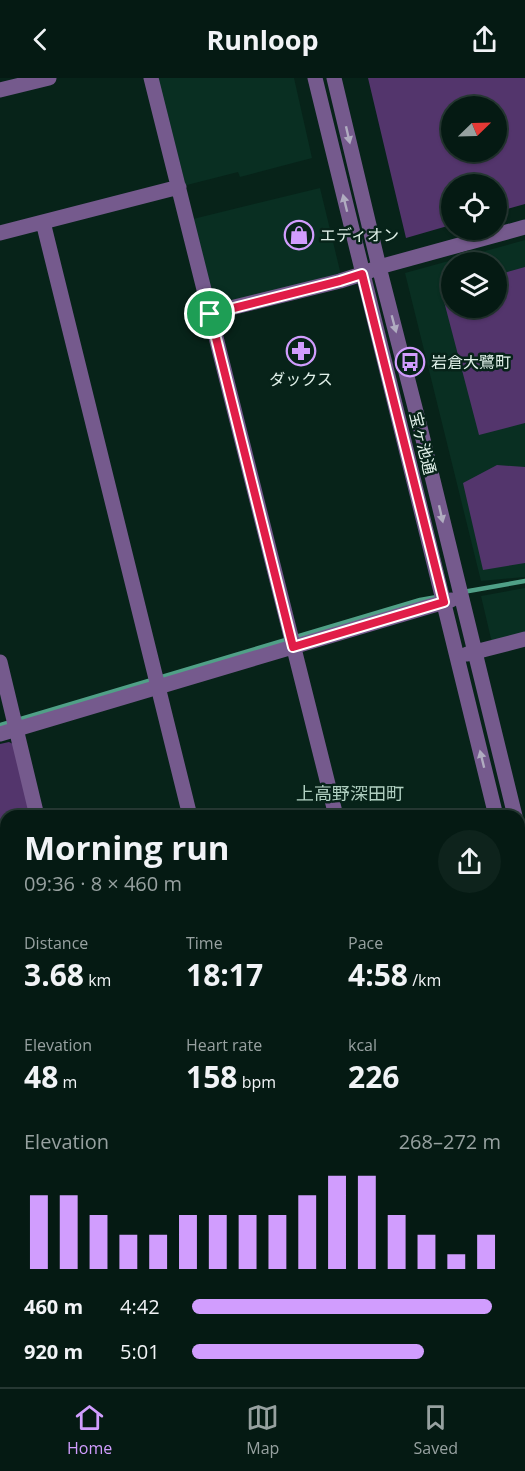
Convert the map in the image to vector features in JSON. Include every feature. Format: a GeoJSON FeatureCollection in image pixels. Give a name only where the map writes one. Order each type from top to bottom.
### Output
{"type":"FeatureCollection","features":[{"type":"Feature","properties":{"kind":"street"},"geometry":{"type":"LineString","coordinates":[[0,90],[49,78]]}},
{"type":"Feature","properties":{"kind":"street"},"geometry":{"type":"LineString","coordinates":[[152,78],[334,810]]}},
{"type":"Feature","properties":{"kind":"street","name":"宝ヶ池通"},"geometry":{"type":"LineString","coordinates":[[315,78],[495,810]]}},
{"type":"Feature","properties":{"kind":"street","name":"宝ヶ池通"},"geometry":{"type":"LineString","coordinates":[[334,78],[514,810]]}},
{"type":"Feature","properties":{"kind":"street"},"geometry":{"type":"LineString","coordinates":[[0,233],[179,187]]}},
{"type":"Feature","properties":{"kind":"street"},"geometry":{"type":"LineString","coordinates":[[43,222],[189,810]]}},
{"type":"Feature","properties":{"kind":"street"},"geometry":{"type":"LineString","coordinates":[[210,314],[340,281],[379,267],[525,227]]}},
{"type":"Feature","properties":{"kind":"street"},"geometry":{"type":"LineString","coordinates":[[0,734],[461,597]]}},
{"type":"Feature","properties":{"kind":"street"},"geometry":{"type":"LineString","coordinates":[[457,657],[525,639]]}},
{"type":"Feature","properties":{"kind":"street"},"geometry":{"type":"LineString","coordinates":[[0,663],[36,810]]}},
{"type":"Feature","properties":{"kind":"shaded area"},"geometry":{"type":"Polygon","coordinates":[[[156,78],[294,78],[312,158],[240,177],[238,172],[183,186],[156,78]]]}},
{"type":"Feature","properties":{"kind":"shaded area"},"geometry":{"type":"Polygon","coordinates":[[[368,78],[525,78],[525,204],[507,209],[507,174],[441,174],[441,228],[406,238],[368,78]]]}},
{"type":"Feature","properties":{"kind":"shaded area"},"geometry":{"type":"Polygon","coordinates":[[[320,188],[341,275],[221,303],[213,299],[193,219],[320,188]]]}},
{"type":"Feature","properties":{"kind":"shaded area"},"geometry":{"type":"Polygon","coordinates":[[[525,240],[525,577],[481,581],[405,273],[441,263],[441,318],[507,318],[507,252],[481,252],[525,240]]]}},
{"type":"Feature","properties":{"kind":"shaded area"},"geometry":{"type":"Polygon","coordinates":[[[525,267],[525,423],[479,435],[448,318],[507,318],[507,272],[525,267]]]}},
{"type":"Feature","properties":{"kind":"shaded area"},"geometry":{"type":"Polygon","coordinates":[[[497,465],[525,467],[525,563],[483,570],[463,483],[497,465]]]}},
{"type":"Feature","properties":{"kind":"shaded area"},"geometry":{"type":"Polygon","coordinates":[[[525,588],[525,634],[492,643],[481,596],[525,588]]]}},
{"type":"Feature","properties":{"kind":"shaded area"},"geometry":{"type":"Polygon","coordinates":[[[9,742],[15,745],[31,810],[0,810],[0,744],[9,742]]]}},
{"type":"Feature","properties":{"kind":"waterway"},"geometry":{"type":"LineString","coordinates":[[463,592],[525,581]]}},
{"type":"Feature","properties":{"kind":"waterway"},"geometry":{"type":"LineString","coordinates":[[0,725],[420,600],[437,597]]}},
{"type":"Feature","properties":{"kind":"place","name":"エディオン"},"geometry":{"type":"Point","coordinates":[299,235]}},
{"type":"Feature","properties":{"kind":"place","name":"ダックス"},"geometry":{"type":"Point","coordinates":[301,351]}},
{"type":"Feature","properties":{"kind":"place","name":"岩倉大鷺町"},"geometry":{"type":"Point","coordinates":[410,362]}},
{"type":"Feature","properties":{"kind":"district","name":"上高野深田町"},"geometry":{"type":"Point","coordinates":[350,793]}},
{"type":"Feature","properties":{"kind":"route"},"geometry":{"type":"LineString","coordinates":[[362,274],[444,602],[293,647],[210,314],[362,274]]}}]}
